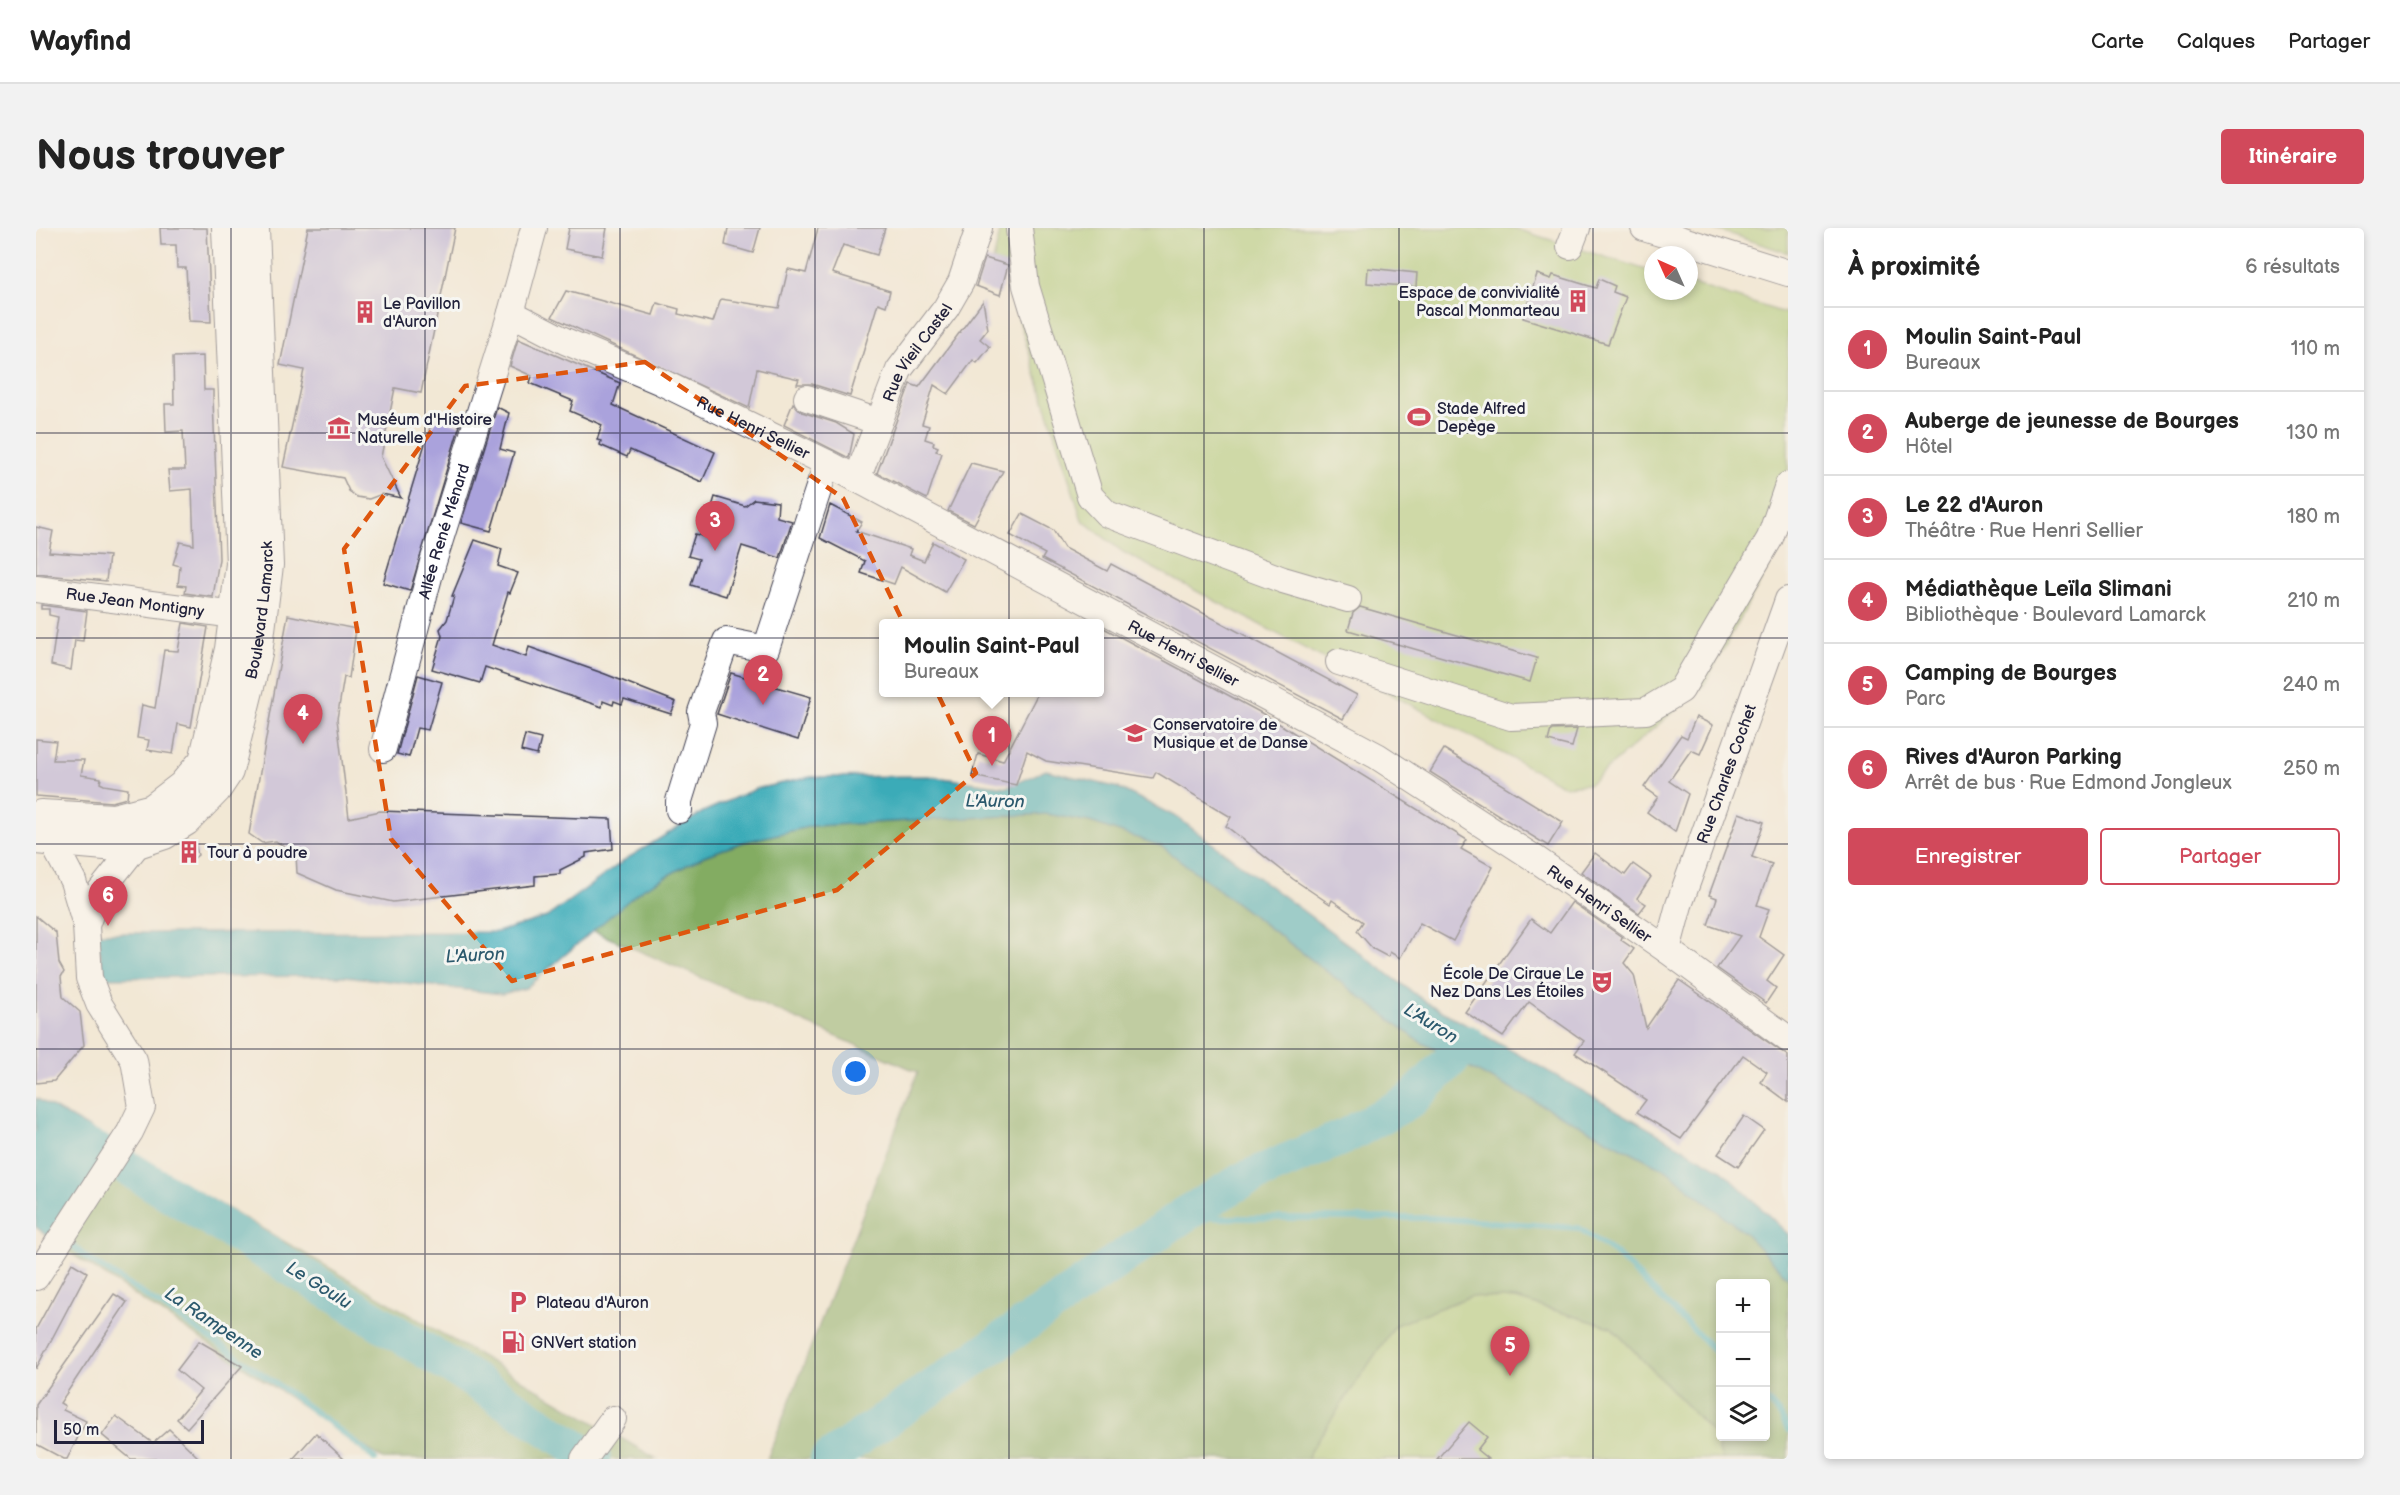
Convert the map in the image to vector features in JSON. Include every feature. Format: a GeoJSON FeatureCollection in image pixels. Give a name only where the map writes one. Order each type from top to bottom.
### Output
{"type":"FeatureCollection","features":[{"type":"Feature","properties":{"kind":"main road","name":"Boulevard Lamarck"},"geometry":{"type":"LineString","coordinates":[[41,831],[73,820],[114,820],[153,810],[183,788],[205,761],[231,649],[242,564],[228,228]]}},
{"type":"Feature","properties":{"kind":"main road","name":"Boulevard Lamarck"},"geometry":{"type":"LineString","coordinates":[[41,831],[117,845],[140,841],[164,833],[185,820],[215,789],[226,771],[256,654],[267,565],[253,228]]}},
{"type":"Feature","properties":{"kind":"street","name":"Rue Vieil Castel"},"geometry":{"type":"LineString","coordinates":[[857,479],[899,370],[946,308],[961,282],[979,228]]}},
{"type":"Feature","properties":{"kind":"street"},"geometry":{"type":"LineString","coordinates":[[1019,228],[1026,286],[1090,496],[1107,513],[1283,580],[1348,599]]}},
{"type":"Feature","properties":{"kind":"street"},"geometry":{"type":"LineString","coordinates":[[1644,228],[1788,273]]}},
{"type":"Feature","properties":{"kind":"street","name":"Allée René Ménard"},"geometry":{"type":"LineString","coordinates":[[383,749],[434,562],[511,313],[534,229]]}},
{"type":"Feature","properties":{"kind":"street","name":"Rue Henri Sellier"},"geometry":{"type":"LineString","coordinates":[[511,313],[565,341],[669,386],[827,463],[1377,756],[1537,860],[1667,950],[1788,1039]]}},
{"type":"Feature","properties":{"kind":"street"},"geometry":{"type":"LineString","coordinates":[[807,398],[879,422]]}},
{"type":"Feature","properties":{"kind":"street"},"geometry":{"type":"LineString","coordinates":[[680,810],[679,801],[703,723],[701,712],[726,641],[765,649],[827,463]]}},
{"type":"Feature","properties":{"kind":"street"},"geometry":{"type":"LineString","coordinates":[[1339,662],[1511,717],[1646,711],[1681,690],[1770,538],[1788,485]]}},
{"type":"Feature","properties":{"kind":"street","name":"Rue Jean Montigny"},"geometry":{"type":"LineString","coordinates":[[36,589],[235,615]]}},
{"type":"Feature","properties":{"kind":"street","name":"Rue Charles Cochet"},"geometry":{"type":"LineString","coordinates":[[1667,950],[1679,905],[1788,600]]}},
{"type":"Feature","properties":{"kind":"street"},"geometry":{"type":"LineString","coordinates":[[37,1272],[130,1132],[142,1107],[134,1060],[99,1004],[89,978],[87,931],[73,881],[41,831]]}},
{"type":"Feature","properties":{"kind":"street"},"geometry":{"type":"LineString","coordinates":[[87,931],[98,894],[140,841]]}},
{"type":"Feature","properties":{"kind":"street"},"geometry":{"type":"LineString","coordinates":[[589,1453],[613,1419]]}},
{"type":"Feature","properties":{"kind":"highlighted area"},"geometry":{"type":"Polygon","coordinates":[[[645,362],[843,498],[976,773],[837,890],[512,981],[391,839],[344,549],[465,386],[645,362]]]}},
{"type":"Feature","properties":{"kind":"green space","name":"Stade Alfred Depège"},"geometry":{"type":"Polygon","coordinates":[[[1001,228],[1513,228],[1644,269],[1644,300],[1698,300],[1698,286],[1788,314],[1788,520],[1778,549],[1704,685],[1589,784],[1564,786],[1123,552],[1082,520],[1011,295],[1013,277],[1009,266],[993,261],[1001,228]]]}},
{"type":"Feature","properties":{"kind":"green space"},"geometry":{"type":"Polygon","coordinates":[[[1711,228],[1788,228],[1788,253],[1711,228]]]}},
{"type":"Feature","properties":{"kind":"green space"},"geometry":{"type":"Polygon","coordinates":[[[1047,814],[1090,822],[1161,846],[1419,1041],[1666,1170],[1745,1233],[1788,1278],[1788,1459],[1722,1459],[1716,1441],[1770,1441],[1770,1279],[1716,1279],[1716,1440],[1714,1434],[1611,1327],[1516,1299],[1471,1296],[1395,1325],[1310,1451],[1308,1459],[767,1459],[918,1072],[591,930],[642,889],[704,856],[744,842],[812,826],[1047,814]]]}},
{"type":"Feature","properties":{"kind":"green space"},"geometry":{"type":"Polygon","coordinates":[[[119,1145],[657,1459],[383,1459],[54,1242],[119,1145]]]}},
{"type":"Feature","properties":{"kind":"green space"},"geometry":{"type":"Polygon","coordinates":[[[1471,1296],[1516,1299],[1611,1327],[1714,1434],[1722,1459],[1308,1459],[1310,1451],[1395,1325],[1471,1296]]]}},
{"type":"Feature","properties":{"kind":"water","name":"L'Auron"},"geometry":{"type":"Polygon","coordinates":[[[1046,770],[1119,788],[1178,818],[1426,1002],[1722,1170],[1788,1234],[1788,1278],[1745,1233],[1666,1170],[1419,1041],[1161,846],[1090,822],[1047,814],[812,826],[744,842],[704,856],[642,889],[526,988],[502,994],[344,976],[93,978],[101,957],[96,933],[497,932],[547,917],[626,859],[703,812],[755,789],[811,777],[928,776],[1007,787],[1046,770]]]}},
{"type":"Feature","properties":{"kind":"water"},"geometry":{"type":"Polygon","coordinates":[[[36,1098],[119,1145],[54,1242],[36,1227],[36,1098]]]}},
{"type":"Feature","properties":{"kind":"building"},"geometry":{"type":"Polygon","coordinates":[[[160,228],[207,228],[211,322],[189,321],[186,268],[177,268],[176,245],[161,245],[160,228]]]}},
{"type":"Feature","properties":{"kind":"building","name":"Le Pavillon d'Auron"},"geometry":{"type":"Polygon","coordinates":[[[308,228],[455,228],[421,393],[395,388],[381,457],[401,498],[382,494],[369,499],[357,497],[349,491],[343,478],[283,467],[304,370],[280,365],[308,228]]]}},
{"type":"Feature","properties":{"kind":"building"},"geometry":{"type":"Polygon","coordinates":[[[569,228],[607,228],[602,256],[565,249],[569,228]]]}},
{"type":"Feature","properties":{"kind":"building"},"geometry":{"type":"Polygon","coordinates":[[[728,228],[760,228],[753,253],[725,245],[728,228]]]}},
{"type":"Feature","properties":{"kind":"building"},"geometry":{"type":"Polygon","coordinates":[[[818,228],[885,228],[877,255],[843,245],[832,273],[890,291],[886,306],[878,303],[850,396],[812,384],[797,384],[799,379],[757,369],[749,408],[552,317],[566,291],[653,315],[657,303],[679,309],[678,314],[713,322],[721,299],[779,308],[788,269],[806,273],[818,228]]]}},
{"type":"Feature","properties":{"kind":"building"},"geometry":{"type":"Polygon","coordinates":[[[985,258],[1008,265],[1000,295],[976,286],[985,258]]]}},
{"type":"Feature","properties":{"kind":"building"},"geometry":{"type":"Polygon","coordinates":[[[1368,268],[1417,273],[1416,287],[1367,283],[1368,268]]]}},
{"type":"Feature","properties":{"kind":"building","name":"Espace de convivialité Pascal Monmarteau"},"geometry":{"type":"Polygon","coordinates":[[[1537,274],[1551,279],[1553,275],[1596,288],[1599,279],[1615,286],[1613,292],[1626,297],[1608,344],[1523,318],[1537,274]]]}},
{"type":"Feature","properties":{"kind":"building"},"geometry":{"type":"Polygon","coordinates":[[[983,301],[988,329],[980,339],[990,347],[977,363],[973,360],[948,394],[934,385],[922,424],[929,426],[925,439],[934,442],[933,445],[938,447],[936,451],[942,453],[927,499],[877,473],[910,384],[919,387],[983,301]]]}},
{"type":"Feature","properties":{"kind":"building"},"geometry":{"type":"Polygon","coordinates":[[[518,339],[620,383],[613,405],[715,452],[702,482],[630,450],[627,457],[600,445],[601,441],[597,440],[602,425],[570,411],[573,401],[530,383],[532,376],[510,366],[518,339]]]}},
{"type":"Feature","properties":{"kind":"building"},"geometry":{"type":"Polygon","coordinates":[[[203,356],[204,390],[213,390],[219,559],[213,597],[185,593],[186,586],[178,585],[180,566],[173,564],[180,542],[194,545],[192,489],[170,491],[168,470],[185,470],[183,431],[166,432],[165,404],[174,404],[173,357],[203,356]]]}},
{"type":"Feature","properties":{"kind":"building"},"geometry":{"type":"Polygon","coordinates":[[[793,403],[802,412],[836,423],[854,434],[849,458],[784,425],[793,403]]]}},
{"type":"Feature","properties":{"kind":"building"},"geometry":{"type":"Polygon","coordinates":[[[497,407],[509,413],[500,449],[514,453],[491,531],[461,523],[497,407]]]}},
{"type":"Feature","properties":{"kind":"building"},"geometry":{"type":"Polygon","coordinates":[[[433,417],[460,425],[410,591],[383,583],[433,417]]]}},
{"type":"Feature","properties":{"kind":"building"},"geometry":{"type":"Polygon","coordinates":[[[971,463],[1003,471],[974,524],[948,511],[971,463]]]}},
{"type":"Feature","properties":{"kind":"building"},"geometry":{"type":"Polygon","coordinates":[[[715,497],[745,506],[754,499],[778,502],[777,517],[792,521],[780,558],[742,546],[726,596],[691,585],[699,559],[688,556],[695,534],[703,536],[715,497]]]}},
{"type":"Feature","properties":{"kind":"building"},"geometry":{"type":"Polygon","coordinates":[[[830,505],[862,522],[856,531],[911,549],[909,555],[924,561],[933,542],[964,559],[945,592],[901,567],[894,584],[861,573],[865,561],[820,538],[830,505]]]}},
{"type":"Feature","properties":{"kind":"building"},"geometry":{"type":"Polygon","coordinates":[[[1022,514],[1053,530],[1064,548],[1107,571],[1111,564],[1357,695],[1343,719],[1042,559],[1045,554],[1010,535],[1022,514]]]}},
{"type":"Feature","properties":{"kind":"building"},"geometry":{"type":"Polygon","coordinates":[[[36,527],[53,531],[49,552],[109,556],[106,581],[36,574],[36,527]]]}},
{"type":"Feature","properties":{"kind":"building"},"geometry":{"type":"Polygon","coordinates":[[[475,540],[502,549],[498,566],[518,573],[510,593],[508,592],[492,645],[526,657],[529,647],[605,674],[676,702],[671,714],[624,699],[622,704],[614,701],[613,705],[603,701],[602,707],[485,667],[480,683],[432,669],[442,636],[440,629],[447,620],[454,596],[452,596],[475,540]]]}},
{"type":"Feature","properties":{"kind":"building"},"geometry":{"type":"Polygon","coordinates":[[[41,605],[87,611],[83,641],[75,640],[71,670],[51,665],[58,617],[49,615],[49,609],[41,609],[41,605]]]}},
{"type":"Feature","properties":{"kind":"building"},"geometry":{"type":"Polygon","coordinates":[[[1360,607],[1537,658],[1530,682],[1348,630],[1353,613],[1360,607]]]}},
{"type":"Feature","properties":{"kind":"building"},"geometry":{"type":"Polygon","coordinates":[[[288,615],[356,629],[349,678],[344,677],[337,719],[349,818],[380,811],[611,819],[613,849],[586,853],[586,857],[560,870],[560,874],[535,876],[535,885],[393,902],[336,890],[297,873],[296,854],[276,841],[262,843],[249,834],[288,615]]]}},
{"type":"Feature","properties":{"kind":"building"},"geometry":{"type":"Polygon","coordinates":[[[183,623],[208,627],[191,727],[178,724],[173,754],[147,750],[149,740],[137,738],[142,705],[155,708],[164,650],[178,651],[183,623]]]}},
{"type":"Feature","properties":{"kind":"building"},"geometry":{"type":"Polygon","coordinates":[[[1104,628],[1265,715],[1467,840],[1461,849],[1493,867],[1453,941],[1420,923],[1400,958],[1390,952],[1388,957],[1373,949],[1357,931],[1363,922],[1332,900],[1330,904],[1293,879],[1226,826],[1231,817],[1156,772],[1153,778],[1046,761],[1027,751],[1016,785],[972,776],[978,754],[1003,761],[1036,697],[1104,697],[1104,628]]]}},
{"type":"Feature","properties":{"kind":"building"},"geometry":{"type":"Polygon","coordinates":[[[749,669],[776,674],[766,684],[811,697],[798,740],[717,714],[731,673],[751,679],[749,669]]]}},
{"type":"Feature","properties":{"kind":"building"},"geometry":{"type":"Polygon","coordinates":[[[418,675],[442,682],[428,730],[417,728],[409,757],[397,754],[418,675]]]}},
{"type":"Feature","properties":{"kind":"building"},"geometry":{"type":"Polygon","coordinates":[[[1696,717],[1713,725],[1700,754],[1691,750],[1669,781],[1688,794],[1675,832],[1647,812],[1658,797],[1644,787],[1681,735],[1687,738],[1696,717]]]}},
{"type":"Feature","properties":{"kind":"building"},"geometry":{"type":"Polygon","coordinates":[[[1577,729],[1572,747],[1548,741],[1551,730],[1577,729]]]}},
{"type":"Feature","properties":{"kind":"building"},"geometry":{"type":"Polygon","coordinates":[[[525,735],[541,739],[537,755],[521,751],[525,735]]]}},
{"type":"Feature","properties":{"kind":"building"},"geometry":{"type":"Polygon","coordinates":[[[36,739],[56,741],[53,760],[84,760],[81,775],[101,778],[100,783],[104,785],[128,789],[127,798],[112,802],[36,796],[36,739]]]}},
{"type":"Feature","properties":{"kind":"building"},"geometry":{"type":"Polygon","coordinates":[[[1444,749],[1563,822],[1548,846],[1430,772],[1444,749]]]}},
{"type":"Feature","properties":{"kind":"building"},"geometry":{"type":"Polygon","coordinates":[[[1739,813],[1764,822],[1752,857],[1772,864],[1757,905],[1769,909],[1759,937],[1784,955],[1767,981],[1776,988],[1766,1003],[1717,968],[1740,936],[1708,925],[1717,898],[1709,895],[1739,813]]]}},
{"type":"Feature","properties":{"kind":"building","name":"Tour à poudre"},"geometry":{"type":"Polygon","coordinates":[[[195,844],[198,855],[188,863],[181,854],[183,847],[195,844]]]}},
{"type":"Feature","properties":{"kind":"building"},"geometry":{"type":"Polygon","coordinates":[[[1595,853],[1625,875],[1633,864],[1651,877],[1637,898],[1646,904],[1639,913],[1581,872],[1595,853]]]}},
{"type":"Feature","properties":{"kind":"building"},"geometry":{"type":"Polygon","coordinates":[[[1572,902],[1622,937],[1621,940],[1634,949],[1624,963],[1634,975],[1646,1028],[1679,980],[1788,1056],[1788,1102],[1761,1082],[1767,1072],[1743,1055],[1681,1139],[1637,1112],[1646,1100],[1575,1053],[1584,1041],[1529,1002],[1503,1037],[1465,1012],[1531,919],[1550,933],[1572,902]]]}},
{"type":"Feature","properties":{"kind":"building"},"geometry":{"type":"Polygon","coordinates":[[[36,916],[56,933],[59,963],[64,972],[61,977],[63,997],[80,1012],[84,1045],[54,1081],[36,1083],[36,916]]]}},
{"type":"Feature","properties":{"kind":"building"},"geometry":{"type":"Polygon","coordinates":[[[1744,1116],[1764,1130],[1738,1167],[1718,1154],[1744,1116]]]}},
{"type":"Feature","properties":{"kind":"building"},"geometry":{"type":"Polygon","coordinates":[[[72,1263],[87,1272],[36,1369],[36,1329],[72,1263]]]}},
{"type":"Feature","properties":{"kind":"building"},"geometry":{"type":"Polygon","coordinates":[[[114,1294],[127,1302],[60,1403],[65,1406],[63,1410],[86,1421],[67,1459],[64,1459],[36,1444],[36,1405],[114,1294]]]}},
{"type":"Feature","properties":{"kind":"building"},"geometry":{"type":"Polygon","coordinates":[[[199,1341],[242,1366],[187,1428],[177,1419],[201,1390],[177,1370],[199,1341]]]}},
{"type":"Feature","properties":{"kind":"building"},"geometry":{"type":"Polygon","coordinates":[[[116,1416],[153,1443],[169,1429],[200,1459],[131,1459],[102,1435],[116,1416]]]}},
{"type":"Feature","properties":{"kind":"building"},"geometry":{"type":"Polygon","coordinates":[[[1469,1422],[1487,1437],[1477,1450],[1488,1459],[1437,1459],[1469,1422]]]}},
{"type":"Feature","properties":{"kind":"building"},"geometry":{"type":"Polygon","coordinates":[[[316,1433],[344,1459],[293,1459],[316,1433]]]}},
{"type":"Feature","properties":{"kind":"waterway"},"geometry":{"type":"LineString","coordinates":[[828,1459],[1184,1215],[1245,1179],[1346,1136],[1411,1100],[1468,1043]]}},
{"type":"Feature","properties":{"kind":"waterway","name":"Le Goulu"},"geometry":{"type":"LineString","coordinates":[[36,1152],[55,1143],[64,1142],[82,1145],[110,1157],[465,1375],[593,1459]]}},
{"type":"Feature","properties":{"kind":"waterway"},"geometry":{"type":"LineString","coordinates":[[1184,1215],[1218,1218],[1432,1218],[1579,1228],[1616,1254],[1716,1352]]}},
{"type":"Feature","properties":{"kind":"waterway","name":"La Rampenne"},"geometry":{"type":"LineString","coordinates":[[67,1241],[87,1258],[270,1379],[375,1459]]}},
{"type":"Feature","properties":{"kind":"waterway"},"geometry":{"type":"LineString","coordinates":[[1770,1404],[1781,1416],[1788,1430]]}},
{"type":"Feature","properties":{"kind":"place","name":"Espace de convivialité Pascal Monmarteau"},"geometry":{"type":"Point","coordinates":[1578,301]}},
{"type":"Feature","properties":{"kind":"place","name":"Le Pavillon d'Auron"},"geometry":{"type":"Point","coordinates":[365,312]}},
{"type":"Feature","properties":{"kind":"place","name":"Stade Alfred Depège"},"geometry":{"type":"Point","coordinates":[1419,417]}},
{"type":"Feature","properties":{"kind":"place","name":"Muséum d'Histoire Naturelle"},"geometry":{"type":"Point","coordinates":[339,428]}},
{"type":"Feature","properties":{"kind":"place","name":"Le 22 d'Auron"},"geometry":{"type":"Point","coordinates":[715,551]}},
{"type":"Feature","properties":{"kind":"place","name":"Auberge de jeunesse de Bourges"},"geometry":{"type":"Point","coordinates":[763,705]}},
{"type":"Feature","properties":{"kind":"place","name":"Conservatoire de Musique et de Danse"},"geometry":{"type":"Point","coordinates":[1135,733]}},
{"type":"Feature","properties":{"kind":"place","name":"Médiathèque Leïla Slimani"},"geometry":{"type":"Point","coordinates":[303,744]}},
{"type":"Feature","properties":{"kind":"place","name":"Moulin Saint-Paul"},"geometry":{"type":"Point","coordinates":[992,766]}},
{"type":"Feature","properties":{"kind":"place","name":"Tour à poudre"},"geometry":{"type":"Point","coordinates":[189,852]}},
{"type":"Feature","properties":{"kind":"place","name":"Rives d'Auron Parking"},"geometry":{"type":"Point","coordinates":[108,926]}},
{"type":"Feature","properties":{"kind":"place","name":"École De Cirque Le Nez Dans Les Étoiles"},"geometry":{"type":"Point","coordinates":[1602,982]}},
{"type":"Feature","properties":{"kind":"place","name":"Plateau d'Auron"},"geometry":{"type":"Point","coordinates":[518,1302]}},
{"type":"Feature","properties":{"kind":"place","name":"GNVert station"},"geometry":{"type":"Point","coordinates":[513,1342]}},
{"type":"Feature","properties":{"kind":"place","name":"Camping de Bourges"},"geometry":{"type":"Point","coordinates":[1510,1376]}}]}
